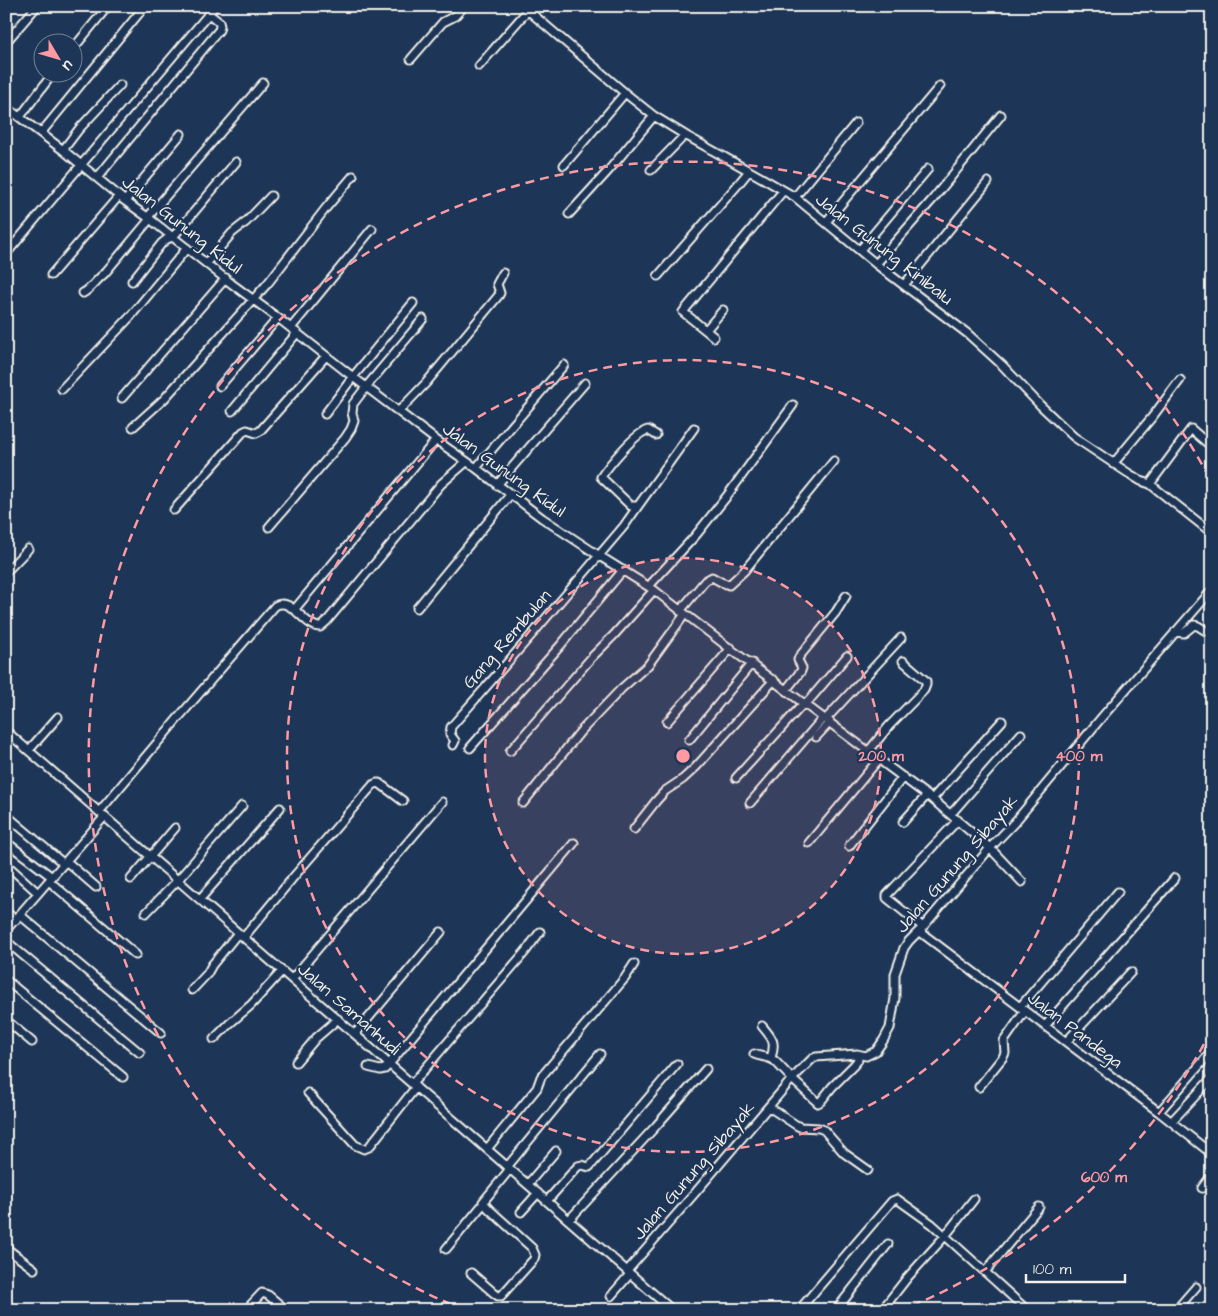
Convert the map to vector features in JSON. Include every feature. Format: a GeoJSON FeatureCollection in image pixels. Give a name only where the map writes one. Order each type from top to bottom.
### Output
{"type":"FeatureCollection","features":[{"type":"Feature","properties":{"kind":"street"},"geometry":{"type":"LineString","coordinates":[[6,42],[37,6]]}},
{"type":"Feature","properties":{"kind":"street"},"geometry":{"type":"LineString","coordinates":[[82,38],[108,6]]}},
{"type":"Feature","properties":{"kind":"street"},"geometry":{"type":"LineString","coordinates":[[41,133],[145,6]]}},
{"type":"Feature","properties":{"kind":"street"},"geometry":{"type":"LineString","coordinates":[[411,60],[443,22],[455,16],[464,6]]}},
{"type":"Feature","properties":{"kind":"street"},"geometry":{"type":"LineString","coordinates":[[479,66],[525,8]]}},
{"type":"Feature","properties":{"kind":"street","name":"Jalan Gunung Kinibalu"},"geometry":{"type":"LineString","coordinates":[[525,8],[654,116],[685,136],[795,198],[876,264],[968,334],[1074,437],[1113,464],[1141,481],[1150,484],[1212,533]]}},
{"type":"Feature","properties":{"kind":"street"},"geometry":{"type":"LineString","coordinates":[[6,254],[211,12],[219,22],[219,30],[97,178]]}},
{"type":"Feature","properties":{"kind":"street"},"geometry":{"type":"LineString","coordinates":[[20,117],[46,82]]}},
{"type":"Feature","properties":{"kind":"street"},"geometry":{"type":"LineString","coordinates":[[83,293],[90,289],[97,279],[104,274],[264,83]]}},
{"type":"Feature","properties":{"kind":"street"},"geometry":{"type":"LineString","coordinates":[[63,150],[79,129],[120,85]]}},
{"type":"Feature","properties":{"kind":"street"},"geometry":{"type":"LineString","coordinates":[[826,222],[940,86]]}},
{"type":"Feature","properties":{"kind":"street"},"geometry":{"type":"LineString","coordinates":[[564,165],[625,93]]}},
{"type":"Feature","properties":{"kind":"street","name":"Jalan Gunung Kidul"},"geometry":{"type":"LineString","coordinates":[[6,107],[436,440],[542,518],[652,588],[930,797],[990,848],[1022,882]]}},
{"type":"Feature","properties":{"kind":"street"},"geometry":{"type":"LineString","coordinates":[[876,264],[1001,115]]}},
{"type":"Feature","properties":{"kind":"street"},"geometry":{"type":"LineString","coordinates":[[569,214],[654,116]]}},
{"type":"Feature","properties":{"kind":"street"},"geometry":{"type":"LineString","coordinates":[[795,198],[856,123]]}},
{"type":"Feature","properties":{"kind":"street"},"geometry":{"type":"LineString","coordinates":[[51,275],[181,134]]}},
{"type":"Feature","properties":{"kind":"street"},"geometry":{"type":"LineString","coordinates":[[651,170],[685,136]]}},
{"type":"Feature","properties":{"kind":"street"},"geometry":{"type":"LineString","coordinates":[[132,281],[162,242],[173,237],[236,162]]}},
{"type":"Feature","properties":{"kind":"street"},"geometry":{"type":"LineString","coordinates":[[860,250],[928,169]]}},
{"type":"Feature","properties":{"kind":"street"},"geometry":{"type":"LineString","coordinates":[[658,276],[749,171]]}},
{"type":"Feature","properties":{"kind":"street"},"geometry":{"type":"LineString","coordinates":[[133,427],[164,399],[273,277],[326,208],[354,176]]}},
{"type":"Feature","properties":{"kind":"street"},"geometry":{"type":"LineString","coordinates":[[904,285],[988,182]]}},
{"type":"Feature","properties":{"kind":"street"},"geometry":{"type":"LineString","coordinates":[[714,337],[684,312],[784,192]]}},
{"type":"Feature","properties":{"kind":"street"},"geometry":{"type":"LineString","coordinates":[[208,263],[232,233],[246,222],[271,196]]}},
{"type":"Feature","properties":{"kind":"street"},"geometry":{"type":"LineString","coordinates":[[232,411],[372,229]]}},
{"type":"Feature","properties":{"kind":"street"},"geometry":{"type":"LineString","coordinates":[[62,389],[130,317],[187,248]]}},
{"type":"Feature","properties":{"kind":"street"},"geometry":{"type":"LineString","coordinates":[[399,411],[426,383],[495,300],[500,293],[497,284],[503,273]]}},
{"type":"Feature","properties":{"kind":"street"},"geometry":{"type":"LineString","coordinates":[[122,398],[226,278]]}},
{"type":"Feature","properties":{"kind":"street"},"geometry":{"type":"LineString","coordinates":[[325,414],[413,303]]}},
{"type":"Feature","properties":{"kind":"street"},"geometry":{"type":"LineString","coordinates":[[706,330],[722,310]]}},
{"type":"Feature","properties":{"kind":"street"},"geometry":{"type":"LineString","coordinates":[[220,386],[278,318]]}},
{"type":"Feature","properties":{"kind":"street"},"geometry":{"type":"LineString","coordinates":[[269,527],[345,438],[354,421],[352,413],[353,404],[424,319]]}},
{"type":"Feature","properties":{"kind":"street"},"geometry":{"type":"LineString","coordinates":[[174,510],[243,432],[247,430],[260,431],[326,356]]}},
{"type":"Feature","properties":{"kind":"street"},"geometry":{"type":"LineString","coordinates":[[476,468],[564,365]]}},
{"type":"Feature","properties":{"kind":"street"},"geometry":{"type":"LineString","coordinates":[[1113,464],[1180,380]]}},
{"type":"Feature","properties":{"kind":"street"},"geometry":{"type":"LineString","coordinates":[[497,485],[585,383]]}},
{"type":"Feature","properties":{"kind":"street"},"geometry":{"type":"LineString","coordinates":[[510,751],[614,634],[696,535],[727,496],[792,405]]}},
{"type":"Feature","properties":{"kind":"street","name":"Gang Rembulan"},"geometry":{"type":"LineString","coordinates":[[453,745],[455,741],[450,734],[452,727],[624,526],[694,428]]}},
{"type":"Feature","properties":{"kind":"street"},"geometry":{"type":"LineString","coordinates":[[638,506],[631,506],[601,477],[627,446],[642,432],[648,430],[656,435]]}},
{"type":"Feature","properties":{"kind":"street"},"geometry":{"type":"LineString","coordinates":[[1150,484],[1191,430],[1212,447]]}},
{"type":"Feature","properties":{"kind":"street"},"geometry":{"type":"LineString","coordinates":[[294,610],[436,440]]}},
{"type":"Feature","properties":{"kind":"street"},"geometry":{"type":"LineString","coordinates":[[523,803],[580,732],[621,689],[648,665],[705,581],[712,577],[729,585],[734,582],[834,461]]}},
{"type":"Feature","properties":{"kind":"street"},"geometry":{"type":"LineString","coordinates":[[6,930],[65,862],[179,717],[272,609],[278,604],[286,605],[318,628],[324,624],[440,484],[466,462]]}},
{"type":"Feature","properties":{"kind":"street"},"geometry":{"type":"LineString","coordinates":[[417,608],[510,495]]}},
{"type":"Feature","properties":{"kind":"street"},"geometry":{"type":"LineString","coordinates":[[6,572],[28,549]]}},
{"type":"Feature","properties":{"kind":"street"},"geometry":{"type":"LineString","coordinates":[[470,748],[560,646],[623,570]]}},
{"type":"Feature","properties":{"kind":"street","name":"Jalan Gunung Sibayak"},"geometry":{"type":"LineString","coordinates":[[611,1296],[629,1272],[792,1079],[807,1064],[816,1057],[857,1054],[866,1056],[876,1051],[890,1028],[895,998],[895,974],[904,948],[909,941],[1014,823],[1102,717],[1212,590]]}},
{"type":"Feature","properties":{"kind":"street"},"geometry":{"type":"LineString","coordinates":[[786,690],[801,671],[799,657],[841,605],[846,596]]}},
{"type":"Feature","properties":{"kind":"street"},"geometry":{"type":"LineString","coordinates":[[1175,632],[1184,633],[1194,625],[1206,631]]}},
{"type":"Feature","properties":{"kind":"street"},"geometry":{"type":"LineString","coordinates":[[750,803],[901,638]]}},
{"type":"Feature","properties":{"kind":"street"},"geometry":{"type":"LineString","coordinates":[[667,722],[731,648]]}},
{"type":"Feature","properties":{"kind":"street"},"geometry":{"type":"LineString","coordinates":[[736,778],[847,656]]}},
{"type":"Feature","properties":{"kind":"street"},"geometry":{"type":"LineString","coordinates":[[868,752],[925,687],[926,682],[903,661]]}},
{"type":"Feature","properties":{"kind":"street"},"geometry":{"type":"LineString","coordinates":[[688,740],[752,663]]}},
{"type":"Feature","properties":{"kind":"street"},"geometry":{"type":"LineString","coordinates":[[634,829],[665,791],[683,779],[696,767],[774,680]]}},
{"type":"Feature","properties":{"kind":"street"},"geometry":{"type":"LineString","coordinates":[[29,750],[58,717]]}},
{"type":"Feature","properties":{"kind":"street"},"geometry":{"type":"LineString","coordinates":[[816,738],[826,720]]}},
{"type":"Feature","properties":{"kind":"street"},"geometry":{"type":"LineString","coordinates":[[903,822],[930,797],[1002,722]]}},
{"type":"Feature","properties":{"kind":"street","name":"Jalan Samanhudi"},"geometry":{"type":"LineString","coordinates":[[6,730],[672,1310]]}},
{"type":"Feature","properties":{"kind":"street"},"geometry":{"type":"LineString","coordinates":[[951,814],[1022,734]]}},
{"type":"Feature","properties":{"kind":"street"},"geometry":{"type":"LineString","coordinates":[[809,843],[879,759]]}},
{"type":"Feature","properties":{"kind":"street"},"geometry":{"type":"LineString","coordinates":[[849,846],[903,777]]}},
{"type":"Feature","properties":{"kind":"street"},"geometry":{"type":"LineString","coordinates":[[192,990],[207,974],[212,965],[296,874],[373,785],[379,783],[403,801]]}},
{"type":"Feature","properties":{"kind":"street"},"geometry":{"type":"LineString","coordinates":[[292,979],[442,802]]}},
{"type":"Feature","properties":{"kind":"street"},"geometry":{"type":"LineString","coordinates":[[146,913],[178,880],[242,806]]}},
{"type":"Feature","properties":{"kind":"street"},"geometry":{"type":"LineString","coordinates":[[200,899],[280,808]]}},
{"type":"Feature","properties":{"kind":"street"},"geometry":{"type":"LineString","coordinates":[[6,815],[96,887]]}},
{"type":"Feature","properties":{"kind":"street","name":"Jalan Pandega"},"geometry":{"type":"LineString","coordinates":[[958,820],[887,895],[887,898],[921,929],[1212,1154]]}},
{"type":"Feature","properties":{"kind":"street"},"geometry":{"type":"LineString","coordinates":[[131,880],[175,828]]}},
{"type":"Feature","properties":{"kind":"street"},"geometry":{"type":"LineString","coordinates":[[6,842],[136,955]]}},
{"type":"Feature","properties":{"kind":"street"},"geometry":{"type":"LineString","coordinates":[[368,1066],[383,1070],[389,1064],[574,843]]}},
{"type":"Feature","properties":{"kind":"street"},"geometry":{"type":"LineString","coordinates":[[6,864],[38,893]]}},
{"type":"Feature","properties":{"kind":"street"},"geometry":{"type":"LineString","coordinates":[[1045,1026],[1175,878]]}},
{"type":"Feature","properties":{"kind":"street"},"geometry":{"type":"LineString","coordinates":[[979,1087],[1003,1056],[1004,1041],[1023,1009],[1118,892]]}},
{"type":"Feature","properties":{"kind":"street"},"geometry":{"type":"LineString","coordinates":[[6,912],[18,917],[161,1033]]}},
{"type":"Feature","properties":{"kind":"street"},"geometry":{"type":"LineString","coordinates":[[355,1034],[441,932]]}},
{"type":"Feature","properties":{"kind":"street"},"geometry":{"type":"LineString","coordinates":[[308,1093],[355,1145],[364,1149],[369,1147],[399,1111],[414,1086],[526,952],[540,932]]}},
{"type":"Feature","properties":{"kind":"street"},"geometry":{"type":"LineString","coordinates":[[6,941],[140,1053]]}},
{"type":"Feature","properties":{"kind":"street"},"geometry":{"type":"LineString","coordinates":[[487,1149],[537,1088],[541,1077],[625,978],[634,964]]}},
{"type":"Feature","properties":{"kind":"street"},"geometry":{"type":"LineString","coordinates":[[214,1039],[251,1005],[282,971]]}},
{"type":"Feature","properties":{"kind":"street"},"geometry":{"type":"LineString","coordinates":[[1066,1042],[1131,972]]}},
{"type":"Feature","properties":{"kind":"street"},"geometry":{"type":"LineString","coordinates":[[6,980],[123,1077]]}},
{"type":"Feature","properties":{"kind":"street"},"geometry":{"type":"LineString","coordinates":[[6,1020],[32,1042]]}},
{"type":"Feature","properties":{"kind":"street"},"geometry":{"type":"LineString","coordinates":[[296,1062],[316,1038],[338,1020]]}},
{"type":"Feature","properties":{"kind":"street"},"geometry":{"type":"LineString","coordinates":[[762,1026],[773,1039],[771,1058]]}},
{"type":"Feature","properties":{"kind":"street"},"geometry":{"type":"LineString","coordinates":[[1159,1112],[1212,1051]]}},
{"type":"Feature","properties":{"kind":"street"},"geometry":{"type":"LineString","coordinates":[[446,1249],[600,1054]]}},
{"type":"Feature","properties":{"kind":"street"},"geometry":{"type":"LineString","coordinates":[[754,1054],[764,1058],[771,1058],[816,1102],[820,1103],[832,1087],[854,1066],[858,1060],[857,1054]]}},
{"type":"Feature","properties":{"kind":"street"},"geometry":{"type":"LineString","coordinates":[[547,1201],[578,1166],[589,1167],[593,1163],[678,1064]]}},
{"type":"Feature","properties":{"kind":"street"},"geometry":{"type":"LineString","coordinates":[[569,1220],[706,1069]]}},
{"type":"Feature","properties":{"kind":"street"},"geometry":{"type":"LineString","coordinates":[[1172,1122],[1212,1078]]}},
{"type":"Feature","properties":{"kind":"street"},"geometry":{"type":"LineString","coordinates":[[769,1107],[800,1127],[824,1130],[850,1158],[868,1170]]}},
{"type":"Feature","properties":{"kind":"street"},"geometry":{"type":"LineString","coordinates":[[528,1184],[556,1151]]}},
{"type":"Feature","properties":{"kind":"street"},"geometry":{"type":"LineString","coordinates":[[1202,1188],[1212,1175]]}},
{"type":"Feature","properties":{"kind":"street"},"geometry":{"type":"LineString","coordinates":[[521,1212],[538,1193]]}},
{"type":"Feature","properties":{"kind":"street"},"geometry":{"type":"LineString","coordinates":[[799,1310],[894,1199],[900,1201],[924,1218],[1028,1310]]}},
{"type":"Feature","properties":{"kind":"street"},"geometry":{"type":"LineString","coordinates":[[882,1310],[974,1199]]}},
{"type":"Feature","properties":{"kind":"street"},"geometry":{"type":"LineString","coordinates":[[471,1273],[494,1293],[501,1296],[531,1263],[535,1255],[532,1248],[484,1203]]}},
{"type":"Feature","properties":{"kind":"street"},"geometry":{"type":"LineString","coordinates":[[985,1272],[1039,1207]]}},
{"type":"Feature","properties":{"kind":"street"},"geometry":{"type":"LineString","coordinates":[[836,1310],[888,1244]]}},
{"type":"Feature","properties":{"kind":"street"},"geometry":{"type":"LineString","coordinates":[[6,1248],[34,1269]]}},
{"type":"Feature","properties":{"kind":"street"},"geometry":{"type":"LineString","coordinates":[[1176,1310],[1196,1287]]}},
{"type":"Feature","properties":{"kind":"street"},"geometry":{"type":"LineString","coordinates":[[246,1310],[262,1293],[268,1295],[286,1310]]}}]}
